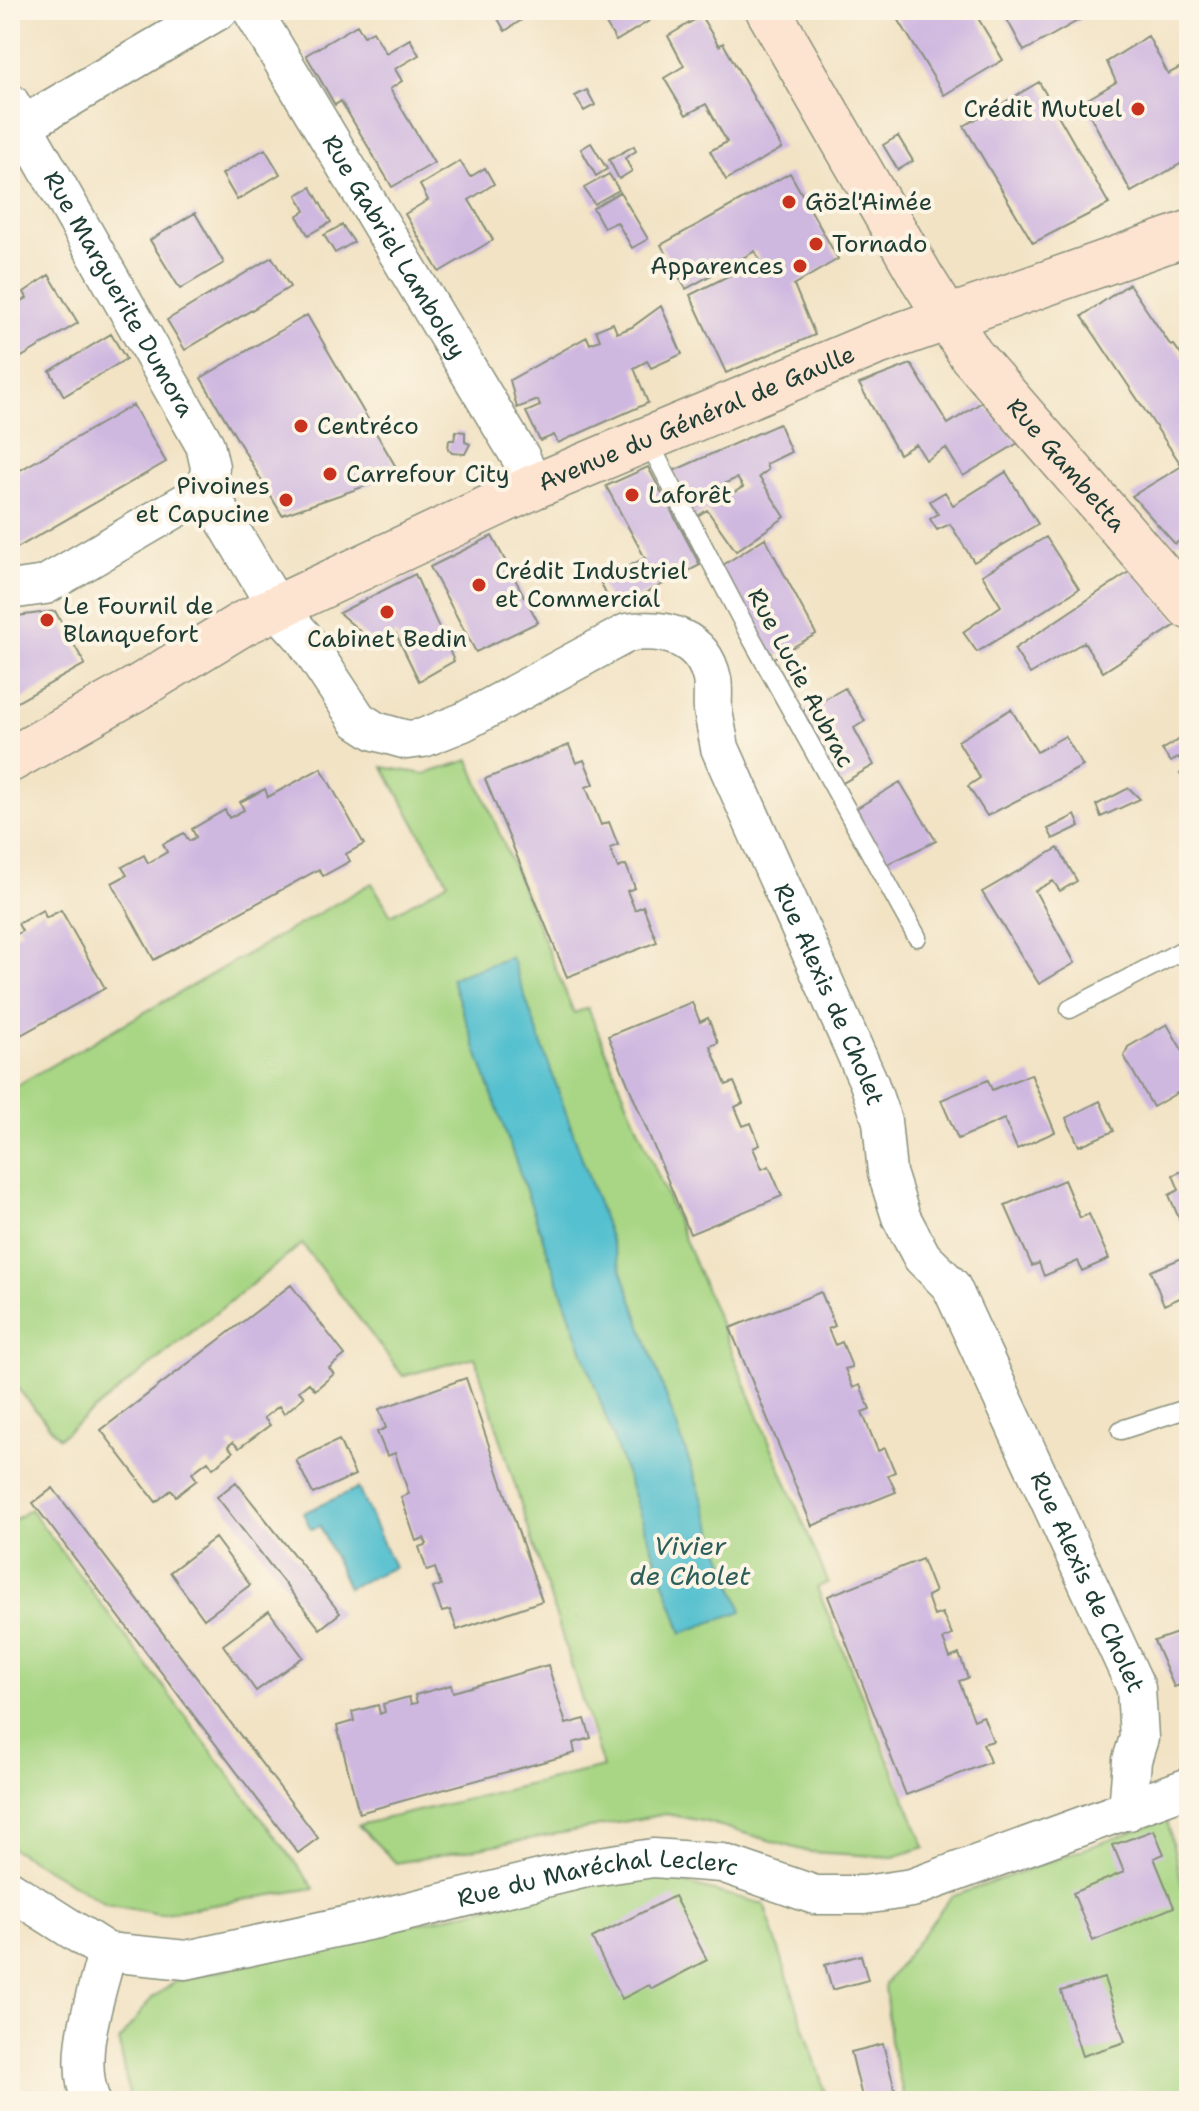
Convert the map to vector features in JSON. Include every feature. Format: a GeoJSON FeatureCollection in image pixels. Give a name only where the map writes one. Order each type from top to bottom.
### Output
{"type":"FeatureCollection","features":[{"type":"Feature","properties":{"kind":"main road","name":"Rue Gambetta"},"geometry":{"type":"LineString","coordinates":[[768,10],[922,278],[971,355],[1189,607]]}},
{"type":"Feature","properties":{"kind":"main road","name":"Avenue du Général de Gaulle"},"geometry":{"type":"LineString","coordinates":[[10,760],[242,624],[533,487],[874,344],[1189,233]]}},
{"type":"Feature","properties":{"kind":"street"},"geometry":{"type":"LineString","coordinates":[[15,120],[219,10]]}},
{"type":"Feature","properties":{"kind":"street","name":"Rue Gabriel Lamboley"},"geometry":{"type":"LineString","coordinates":[[252,10],[513,444],[533,487]]}},
{"type":"Feature","properties":{"kind":"street","name":"Rue Marguerite Dumora"},"geometry":{"type":"LineString","coordinates":[[15,120],[205,445],[210,467],[207,490]]}},
{"type":"Feature","properties":{"kind":"street"},"geometry":{"type":"LineString","coordinates":[[10,590],[45,585],[207,490]]}},
{"type":"Feature","properties":{"kind":"street","name":"Rue Alexis de Cholet"},"geometry":{"type":"LineString","coordinates":[[207,490],[277,608],[303,637],[358,720],[375,731],[407,740],[423,738],[463,722],[627,633],[646,630],[675,633],[690,642],[703,658],[712,678],[713,710],[720,748],[869,1083],[882,1121],[887,1173],[901,1217],[922,1257],[951,1286],[1136,1688],[1139,1738],[1132,1760],[1128,1811]]}},
{"type":"Feature","properties":{"kind":"street","name":"Rue du Maréchal Leclerc"},"geometry":{"type":"LineString","coordinates":[[10,1890],[107,1952],[186,1960],[330,1930],[586,1868],[653,1858],[722,1863],[815,1895],[912,1888],[1189,1787]]}},
{"type":"Feature","properties":{"kind":"street"},"geometry":{"type":"LineString","coordinates":[[91,2101],[85,2070],[86,2045],[107,1952]]}},
{"type":"Feature","properties":{"kind":"lane","name":"Rue Lucie Aubrac"},"geometry":{"type":"LineString","coordinates":[[647,439],[747,630],[917,937]]}},
{"type":"Feature","properties":{"kind":"lane"},"geometry":{"type":"LineString","coordinates":[[1070,1009],[1189,947]]}},
{"type":"Feature","properties":{"kind":"lane"},"geometry":{"type":"LineString","coordinates":[[1121,1430],[1189,1408]]}},
{"type":"Feature","properties":{"kind":"green space"},"geometry":{"type":"Polygon","coordinates":[[[469,760],[574,1013],[588,1008],[828,1582],[817,1588],[925,1847],[893,1857],[809,1852],[707,1822],[666,1814],[396,1863],[358,1825],[603,1767],[475,1357],[403,1376],[302,1244],[59,1438],[10,1379],[10,1089],[372,883],[391,915],[448,882],[383,767],[425,774],[469,760]]]}},
{"type":"Feature","properties":{"kind":"green space"},"geometry":{"type":"Polygon","coordinates":[[[30,1509],[314,1888],[159,1914],[106,1904],[10,1847],[10,1523],[30,1509]]]}},
{"type":"Feature","properties":{"kind":"green space"},"geometry":{"type":"Polygon","coordinates":[[[1167,1819],[1189,1917],[1189,2101],[905,2101],[890,2041],[885,1984],[951,1897],[1167,1819]]]}},
{"type":"Feature","properties":{"kind":"green space"},"geometry":{"type":"Polygon","coordinates":[[[653,1875],[764,1904],[828,2101],[130,2101],[119,2041],[152,1998],[177,1981],[593,1882],[653,1875]]]}},
{"type":"Feature","properties":{"kind":"water","name":"Vivier de Cholet"},"geometry":{"type":"Polygon","coordinates":[[[511,957],[742,1611],[682,1633],[451,978],[511,957]]]}},
{"type":"Feature","properties":{"kind":"water"},"geometry":{"type":"Polygon","coordinates":[[[358,1488],[394,1567],[348,1588],[320,1526],[311,1529],[303,1513],[358,1488]]]}},
{"type":"Feature","properties":{"kind":"building"},"geometry":{"type":"Polygon","coordinates":[[[493,10],[518,10],[523,19],[505,31],[493,10]]]}},
{"type":"Feature","properties":{"kind":"building"},"geometry":{"type":"Polygon","coordinates":[[[598,10],[667,10],[616,41],[598,10]]]}},
{"type":"Feature","properties":{"kind":"building"},"geometry":{"type":"Polygon","coordinates":[[[909,10],[973,10],[1003,60],[944,95],[897,17],[909,10]]]}},
{"type":"Feature","properties":{"kind":"building"},"geometry":{"type":"Polygon","coordinates":[[[1002,10],[1097,10],[1024,51],[1002,10]]]}},
{"type":"Feature","properties":{"kind":"building"},"geometry":{"type":"Polygon","coordinates":[[[701,16],[719,46],[723,43],[782,148],[726,180],[710,151],[727,142],[706,104],[686,115],[664,78],[684,66],[668,36],[701,16]]]}},
{"type":"Feature","properties":{"kind":"building"},"geometry":{"type":"Polygon","coordinates":[[[357,25],[364,36],[373,31],[386,53],[410,39],[419,55],[395,69],[402,81],[390,89],[434,163],[392,187],[341,101],[335,105],[306,55],[357,25]]]}},
{"type":"Feature","properties":{"kind":"building","name":"Crédit Mutuel"},"geometry":{"type":"Polygon","coordinates":[[[1148,36],[1168,74],[1189,63],[1189,159],[1131,192],[1083,102],[1116,82],[1107,62],[1148,36]]]}},
{"type":"Feature","properties":{"kind":"building"},"geometry":{"type":"Polygon","coordinates":[[[1039,82],[1109,204],[1033,243],[964,126],[1039,82]]]}},
{"type":"Feature","properties":{"kind":"building"},"geometry":{"type":"Polygon","coordinates":[[[587,90],[595,105],[584,111],[575,96],[587,90]]]}},
{"type":"Feature","properties":{"kind":"building"},"geometry":{"type":"Polygon","coordinates":[[[898,136],[913,161],[898,170],[883,145],[898,136]]]}},
{"type":"Feature","properties":{"kind":"building"},"geometry":{"type":"Polygon","coordinates":[[[591,143],[607,169],[596,176],[581,149],[591,143]]]}},
{"type":"Feature","properties":{"kind":"building"},"geometry":{"type":"Polygon","coordinates":[[[634,146],[636,151],[625,158],[632,171],[619,179],[609,160],[634,146]]]}},
{"type":"Feature","properties":{"kind":"building"},"geometry":{"type":"Polygon","coordinates":[[[265,149],[280,174],[237,200],[222,174],[265,149]]]}},
{"type":"Feature","properties":{"kind":"building"},"geometry":{"type":"Polygon","coordinates":[[[460,161],[470,177],[485,168],[494,184],[469,200],[493,240],[439,272],[405,214],[428,200],[420,185],[460,161]]]}},
{"type":"Feature","properties":{"kind":"building"},"geometry":{"type":"Polygon","coordinates":[[[790,173],[838,259],[794,285],[815,335],[726,373],[690,295],[760,260],[755,251],[686,289],[661,245],[790,173]]]}},
{"type":"Feature","properties":{"kind":"building"},"geometry":{"type":"Polygon","coordinates":[[[609,174],[619,190],[594,204],[584,188],[609,174]]]}},
{"type":"Feature","properties":{"kind":"building"},"geometry":{"type":"Polygon","coordinates":[[[311,187],[331,222],[308,235],[297,216],[305,211],[297,195],[311,187]]]}},
{"type":"Feature","properties":{"kind":"building"},"geometry":{"type":"Polygon","coordinates":[[[620,192],[648,239],[632,248],[617,222],[604,228],[593,208],[620,192]]]}},
{"type":"Feature","properties":{"kind":"building"},"geometry":{"type":"Polygon","coordinates":[[[195,213],[224,263],[180,289],[150,240],[195,213]]]}},
{"type":"Feature","properties":{"kind":"building"},"geometry":{"type":"Polygon","coordinates":[[[342,225],[354,242],[335,253],[324,235],[342,225]]]}},
{"type":"Feature","properties":{"kind":"building"},"geometry":{"type":"Polygon","coordinates":[[[272,257],[290,287],[185,350],[167,320],[272,257]]]}},
{"type":"Feature","properties":{"kind":"building"},"geometry":{"type":"Polygon","coordinates":[[[49,275],[78,323],[10,364],[10,308],[27,298],[24,292],[49,275]]]}},
{"type":"Feature","properties":{"kind":"building"},"geometry":{"type":"Polygon","coordinates":[[[1129,284],[1171,346],[1174,345],[1189,366],[1189,462],[1182,466],[1082,316],[1129,284]]]}},
{"type":"Feature","properties":{"kind":"building"},"geometry":{"type":"Polygon","coordinates":[[[661,306],[682,354],[651,368],[647,361],[634,368],[648,403],[558,443],[554,435],[540,441],[526,412],[540,406],[538,400],[517,408],[510,380],[587,337],[590,344],[600,340],[596,330],[613,323],[617,333],[632,327],[661,306]]]}},
{"type":"Feature","properties":{"kind":"building","name":"Centréco"},"geometry":{"type":"Polygon","coordinates":[[[307,315],[400,474],[282,515],[201,378],[307,315]]]}},
{"type":"Feature","properties":{"kind":"building"},"geometry":{"type":"Polygon","coordinates":[[[111,334],[126,359],[64,396],[50,371],[111,334]]]}},
{"type":"Feature","properties":{"kind":"building"},"geometry":{"type":"Polygon","coordinates":[[[911,364],[948,424],[982,402],[1018,443],[963,476],[946,448],[926,460],[916,444],[899,454],[859,384],[911,364]]]}},
{"type":"Feature","properties":{"kind":"building"},"geometry":{"type":"Polygon","coordinates":[[[133,405],[166,462],[10,552],[10,476],[133,405]]]}},
{"type":"Feature","properties":{"kind":"building"},"geometry":{"type":"Polygon","coordinates":[[[779,424],[791,452],[766,464],[768,470],[759,477],[785,517],[736,551],[707,510],[694,518],[673,471],[779,424]],[[737,478],[712,489],[718,502],[743,487],[737,478]]]}},
{"type":"Feature","properties":{"kind":"building"},"geometry":{"type":"Polygon","coordinates":[[[456,431],[465,432],[465,442],[470,444],[465,454],[452,453],[448,449],[449,440],[454,440],[456,431]]]}},
{"type":"Feature","properties":{"kind":"building"},"geometry":{"type":"Polygon","coordinates":[[[1182,466],[1189,474],[1189,534],[1175,544],[1132,496],[1182,466]]]}},
{"type":"Feature","properties":{"kind":"building"},"geometry":{"type":"Polygon","coordinates":[[[648,467],[700,565],[613,610],[600,581],[645,558],[606,486],[648,467]]]}},
{"type":"Feature","properties":{"kind":"building"},"geometry":{"type":"Polygon","coordinates":[[[1006,472],[1038,524],[974,562],[950,524],[937,530],[930,519],[938,514],[930,501],[945,492],[953,505],[1006,472]]]}},
{"type":"Feature","properties":{"kind":"building","name":"Crédit Industriel et Commercial"},"geometry":{"type":"Polygon","coordinates":[[[492,536],[538,622],[476,652],[430,567],[492,536]]]}},
{"type":"Feature","properties":{"kind":"building"},"geometry":{"type":"Polygon","coordinates":[[[1046,537],[1079,589],[977,652],[963,632],[1001,606],[982,575],[1046,537]]]}},
{"type":"Feature","properties":{"kind":"building"},"geometry":{"type":"Polygon","coordinates":[[[765,538],[816,634],[770,660],[720,567],[765,538]]]}},
{"type":"Feature","properties":{"kind":"building"},"geometry":{"type":"Polygon","coordinates":[[[1132,570],[1179,623],[1103,672],[1084,642],[1030,674],[1014,649],[1132,570]]]}},
{"type":"Feature","properties":{"kind":"building"},"geometry":{"type":"Polygon","coordinates":[[[415,574],[454,661],[419,681],[396,634],[376,645],[339,613],[415,574]]]}},
{"type":"Feature","properties":{"kind":"building"},"geometry":{"type":"Polygon","coordinates":[[[55,611],[85,664],[10,706],[10,617],[55,611]]]}},
{"type":"Feature","properties":{"kind":"building"},"geometry":{"type":"Polygon","coordinates":[[[845,688],[865,721],[854,728],[874,765],[839,785],[800,713],[845,688]]]}},
{"type":"Feature","properties":{"kind":"building"},"geometry":{"type":"Polygon","coordinates":[[[1011,709],[1037,752],[1065,736],[1083,766],[987,816],[968,786],[980,778],[958,741],[1011,709]]]}},
{"type":"Feature","properties":{"kind":"building"},"geometry":{"type":"Polygon","coordinates":[[[1189,733],[1189,777],[1185,780],[1180,773],[1187,769],[1179,757],[1171,762],[1162,750],[1189,733]]]}},
{"type":"Feature","properties":{"kind":"building"},"geometry":{"type":"Polygon","coordinates":[[[569,745],[576,763],[584,760],[594,784],[586,787],[601,825],[609,822],[618,845],[610,848],[618,868],[626,865],[635,888],[627,891],[635,910],[643,906],[657,942],[567,977],[485,779],[569,745]]]}},
{"type":"Feature","properties":{"kind":"building"},"geometry":{"type":"Polygon","coordinates":[[[321,768],[364,844],[346,854],[350,861],[323,876],[319,869],[154,960],[112,883],[127,875],[122,867],[144,855],[148,863],[167,852],[163,844],[184,833],[189,841],[196,837],[192,829],[225,810],[229,818],[244,810],[240,802],[265,789],[268,797],[321,768]]]}},
{"type":"Feature","properties":{"kind":"building"},"geometry":{"type":"Polygon","coordinates":[[[900,782],[936,841],[882,867],[852,811],[900,782]]]}},
{"type":"Feature","properties":{"kind":"building"},"geometry":{"type":"Polygon","coordinates":[[[1129,788],[1140,799],[1101,817],[1096,805],[1129,788]]]}},
{"type":"Feature","properties":{"kind":"building"},"geometry":{"type":"Polygon","coordinates":[[[1075,815],[1080,826],[1053,839],[1048,829],[1075,815]]]}},
{"type":"Feature","properties":{"kind":"building"},"geometry":{"type":"Polygon","coordinates":[[[1058,848],[1077,881],[1060,891],[1053,881],[1035,891],[1075,963],[1039,984],[982,892],[1058,848]]]}},
{"type":"Feature","properties":{"kind":"building"},"geometry":{"type":"Polygon","coordinates":[[[43,910],[46,918],[61,910],[105,988],[10,1041],[10,938],[22,931],[18,924],[43,910]]]}},
{"type":"Feature","properties":{"kind":"building"},"geometry":{"type":"Polygon","coordinates":[[[692,1002],[700,1022],[708,1018],[718,1043],[710,1046],[726,1085],[734,1082],[743,1103],[735,1107],[743,1126],[751,1123],[760,1145],[753,1148],[762,1169],[769,1166],[782,1196],[690,1234],[608,1036],[692,1002]]]}},
{"type":"Feature","properties":{"kind":"building"},"geometry":{"type":"Polygon","coordinates":[[[1167,1024],[1189,1062],[1189,1086],[1153,1107],[1124,1056],[1128,1047],[1167,1024]]]}},
{"type":"Feature","properties":{"kind":"building"},"geometry":{"type":"Polygon","coordinates":[[[1031,1074],[1055,1132],[1017,1149],[1004,1119],[958,1139],[941,1100],[988,1080],[992,1090],[1031,1074]]]}},
{"type":"Feature","properties":{"kind":"building"},"geometry":{"type":"Polygon","coordinates":[[[1100,1101],[1114,1131],[1079,1146],[1066,1118],[1100,1101]]]}},
{"type":"Feature","properties":{"kind":"building"},"geometry":{"type":"Polygon","coordinates":[[[1189,1168],[1189,1233],[1186,1235],[1169,1195],[1179,1190],[1173,1175],[1189,1168]]]}},
{"type":"Feature","properties":{"kind":"building"},"geometry":{"type":"Polygon","coordinates":[[[1064,1180],[1080,1218],[1089,1214],[1109,1259],[1082,1271],[1078,1261],[1044,1276],[1039,1263],[1032,1266],[1005,1205],[1064,1180]]]}},
{"type":"Feature","properties":{"kind":"building"},"geometry":{"type":"Polygon","coordinates":[[[1189,1255],[1189,1294],[1164,1305],[1151,1271],[1189,1255]]]}},
{"type":"Feature","properties":{"kind":"building"},"geometry":{"type":"Polygon","coordinates":[[[291,1285],[345,1355],[329,1368],[334,1374],[315,1390],[309,1383],[299,1391],[304,1397],[284,1414],[279,1406],[264,1418],[270,1425],[239,1448],[233,1442],[228,1446],[233,1452],[213,1468],[208,1461],[192,1473],[197,1480],[176,1496],[171,1490],[156,1502],[101,1430],[291,1285]]]}},
{"type":"Feature","properties":{"kind":"building"},"geometry":{"type":"Polygon","coordinates":[[[821,1292],[835,1326],[828,1329],[835,1345],[842,1342],[852,1367],[845,1369],[853,1388],[860,1385],[870,1409],[862,1412],[878,1451],[885,1448],[895,1472],[888,1475],[896,1492],[812,1526],[730,1328],[821,1292]]]}},
{"type":"Feature","properties":{"kind":"building"},"geometry":{"type":"Polygon","coordinates":[[[466,1378],[542,1601],[457,1630],[450,1610],[442,1612],[433,1588],[441,1585],[435,1568],[427,1571],[419,1547],[427,1544],[424,1538],[416,1541],[401,1497],[409,1494],[395,1453],[387,1456],[377,1432],[386,1428],[379,1409],[466,1378]]]}},
{"type":"Feature","properties":{"kind":"building"},"geometry":{"type":"Polygon","coordinates":[[[339,1440],[355,1475],[313,1494],[296,1460],[339,1440]]]}},
{"type":"Feature","properties":{"kind":"building"},"geometry":{"type":"Polygon","coordinates":[[[236,1482],[340,1613],[320,1629],[217,1497],[236,1482]]]}},
{"type":"Feature","properties":{"kind":"building"},"geometry":{"type":"Polygon","coordinates":[[[53,1488],[318,1838],[298,1853],[33,1503],[53,1488]]]}},
{"type":"Feature","properties":{"kind":"building"},"geometry":{"type":"Polygon","coordinates":[[[215,1538],[250,1585],[204,1619],[170,1572],[215,1538]]]}},
{"type":"Feature","properties":{"kind":"building"},"geometry":{"type":"Polygon","coordinates":[[[922,1559],[935,1592],[927,1596],[934,1616],[942,1613],[952,1635],[943,1639],[950,1658],[959,1654],[968,1678],[959,1681],[974,1720],[983,1716],[993,1741],[983,1744],[990,1762],[906,1795],[828,1596],[922,1559]]]}},
{"type":"Feature","properties":{"kind":"building"},"geometry":{"type":"Polygon","coordinates":[[[269,1611],[303,1657],[256,1691],[223,1645],[269,1611]]]}},
{"type":"Feature","properties":{"kind":"building"},"geometry":{"type":"Polygon","coordinates":[[[1189,1629],[1189,1682],[1174,1687],[1154,1641],[1189,1629]]]}},
{"type":"Feature","properties":{"kind":"building"},"geometry":{"type":"Polygon","coordinates":[[[548,1665],[566,1724],[585,1719],[591,1738],[573,1743],[575,1753],[359,1813],[337,1726],[354,1721],[352,1712],[378,1705],[380,1714],[385,1712],[383,1704],[409,1697],[411,1704],[417,1703],[415,1695],[451,1685],[453,1692],[548,1665]]]}},
{"type":"Feature","properties":{"kind":"building"},"geometry":{"type":"Polygon","coordinates":[[[1154,1830],[1164,1854],[1154,1858],[1174,1907],[1093,1941],[1073,1893],[1124,1872],[1113,1845],[1154,1830]]]}},
{"type":"Feature","properties":{"kind":"building"},"geometry":{"type":"Polygon","coordinates":[[[674,1896],[707,1960],[652,1989],[649,1985],[622,1999],[592,1938],[674,1896]]]}},
{"type":"Feature","properties":{"kind":"building"},"geometry":{"type":"Polygon","coordinates":[[[861,1955],[868,1980],[832,1990],[825,1965],[861,1955]]]}},
{"type":"Feature","properties":{"kind":"building"},"geometry":{"type":"Polygon","coordinates":[[[1104,1978],[1125,2042],[1082,2056],[1061,1991],[1104,1978]]]}},
{"type":"Feature","properties":{"kind":"building"},"geometry":{"type":"Polygon","coordinates":[[[883,2044],[898,2101],[863,2101],[851,2052],[883,2044]]]}},
{"type":"Feature","properties":{"kind":"place","name":"Crédit Mutuel"},"geometry":{"type":"Point","coordinates":[1138,109]}},
{"type":"Feature","properties":{"kind":"place","name":"Gözl'Aimée"},"geometry":{"type":"Point","coordinates":[789,202]}},
{"type":"Feature","properties":{"kind":"place","name":"Tornado"},"geometry":{"type":"Point","coordinates":[816,244]}},
{"type":"Feature","properties":{"kind":"place","name":"Apparences"},"geometry":{"type":"Point","coordinates":[800,266]}},
{"type":"Feature","properties":{"kind":"place","name":"Centréco"},"geometry":{"type":"Point","coordinates":[301,426]}},
{"type":"Feature","properties":{"kind":"place","name":"Carrefour City"},"geometry":{"type":"Point","coordinates":[330,474]}},
{"type":"Feature","properties":{"kind":"place","name":"Laforêt"},"geometry":{"type":"Point","coordinates":[632,495]}},
{"type":"Feature","properties":{"kind":"place","name":"Pivoines et Capucine"},"geometry":{"type":"Point","coordinates":[286,500]}},
{"type":"Feature","properties":{"kind":"place","name":"Crédit Industriel et Commercial"},"geometry":{"type":"Point","coordinates":[479,585]}},
{"type":"Feature","properties":{"kind":"place","name":"Cabinet Bedin"},"geometry":{"type":"Point","coordinates":[387,612]}},
{"type":"Feature","properties":{"kind":"place","name":"Le Fournil de Blanquefort"},"geometry":{"type":"Point","coordinates":[47,620]}}]}
